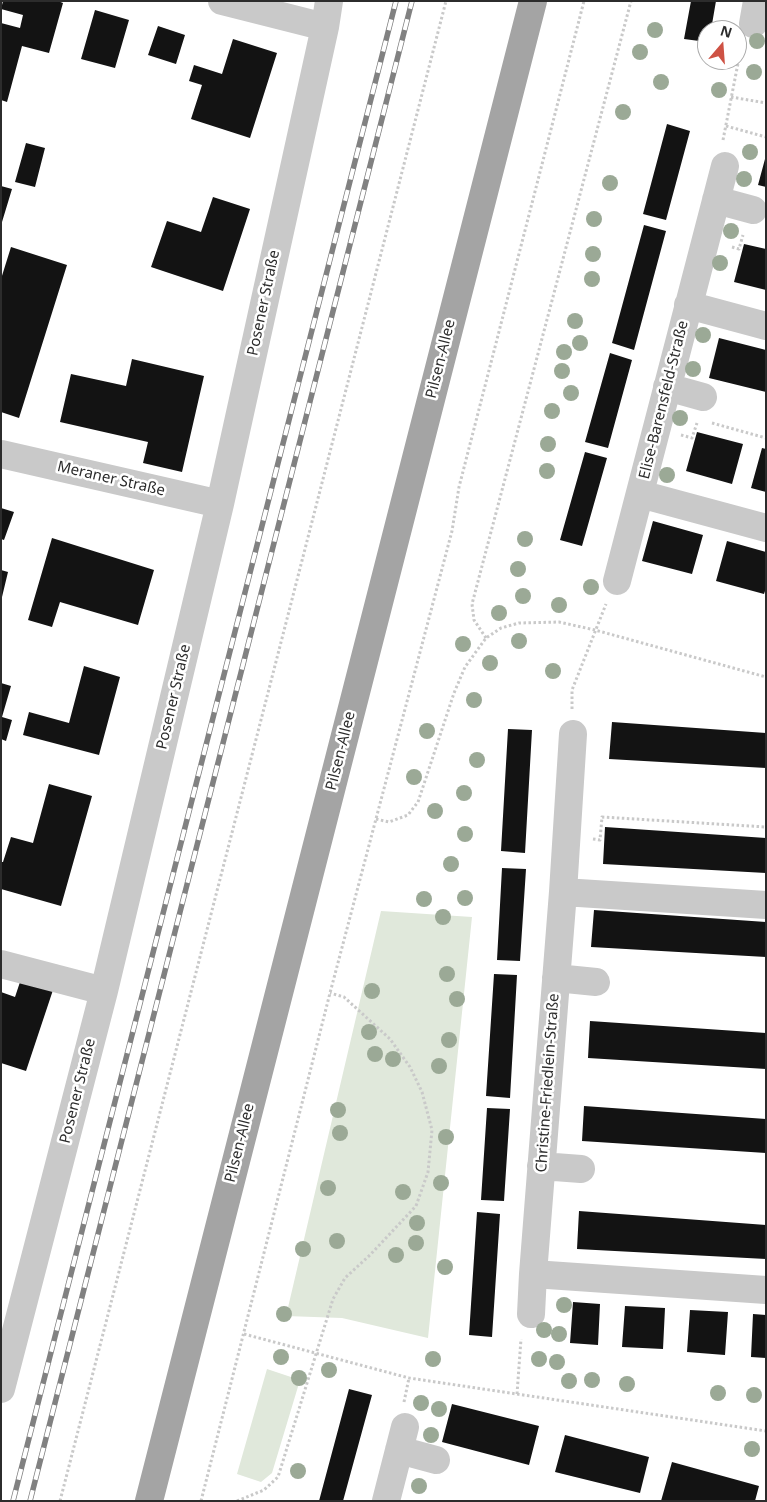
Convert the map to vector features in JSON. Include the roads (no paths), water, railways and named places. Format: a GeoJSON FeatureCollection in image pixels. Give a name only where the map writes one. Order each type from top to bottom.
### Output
{"type":"FeatureCollection","features":[{"type":"Feature","properties":{"kind":"main road","name":"Pilsen-Allee"},"geometry":{"type":"LineString","coordinates":[[149,1501],[533,1]]}},
{"type":"Feature","properties":{"kind":"street"},"geometry":{"type":"LineString","coordinates":[[222,1],[327,14]]}},
{"type":"Feature","properties":{"kind":"street","name":"Posener Straße"},"geometry":{"type":"LineString","coordinates":[[1,1389],[104,991],[220,504],[327,14]]}},
{"type":"Feature","properties":{"kind":"street","name":"Elise-Barensfeld-Straße"},"geometry":{"type":"LineString","coordinates":[[616,581],[725,166]]}},
{"type":"Feature","properties":{"kind":"street"},"geometry":{"type":"LineString","coordinates":[[716,200],[753,210]]}},
{"type":"Feature","properties":{"kind":"street","name":"Elise-Barensfeld-Straße"},"geometry":{"type":"LineString","coordinates":[[688,306],[766,326]]}},
{"type":"Feature","properties":{"kind":"street"},"geometry":{"type":"LineString","coordinates":[[667,387],[702,413]]}},
{"type":"Feature","properties":{"kind":"street","name":"Meraner Straße"},"geometry":{"type":"LineString","coordinates":[[1,454],[220,504]]}},
{"type":"Feature","properties":{"kind":"street","name":"Elise-Barensfeld-Straße"},"geometry":{"type":"LineString","coordinates":[[640,494],[766,528]]}},
{"type":"Feature","properties":{"kind":"street","name":"Christine-Friedlein-Straße"},"geometry":{"type":"LineString","coordinates":[[531,1314],[573,734]]}},
{"type":"Feature","properties":{"kind":"street"},"geometry":{"type":"LineString","coordinates":[[563,892],[766,905]]}},
{"type":"Feature","properties":{"kind":"street"},"geometry":{"type":"LineString","coordinates":[[1,964],[104,991]]}},
{"type":"Feature","properties":{"kind":"street"},"geometry":{"type":"LineString","coordinates":[[556,978],[596,982]]}},
{"type":"Feature","properties":{"kind":"street"},"geometry":{"type":"LineString","coordinates":[[542,1166],[581,1169]]}},
{"type":"Feature","properties":{"kind":"street"},"geometry":{"type":"LineString","coordinates":[[533,1274],[766,1290]]}},
{"type":"Feature","properties":{"kind":"street"},"geometry":{"type":"LineString","coordinates":[[386,1501],[402,1438],[436,1460]]}},
{"type":"Feature","properties":{"kind":"railway"},"geometry":{"type":"LineString","coordinates":[[13,1501],[396,1]]}},
{"type":"Feature","properties":{"kind":"railway"},"geometry":{"type":"LineString","coordinates":[[30,1501],[412,1]]}}]}
